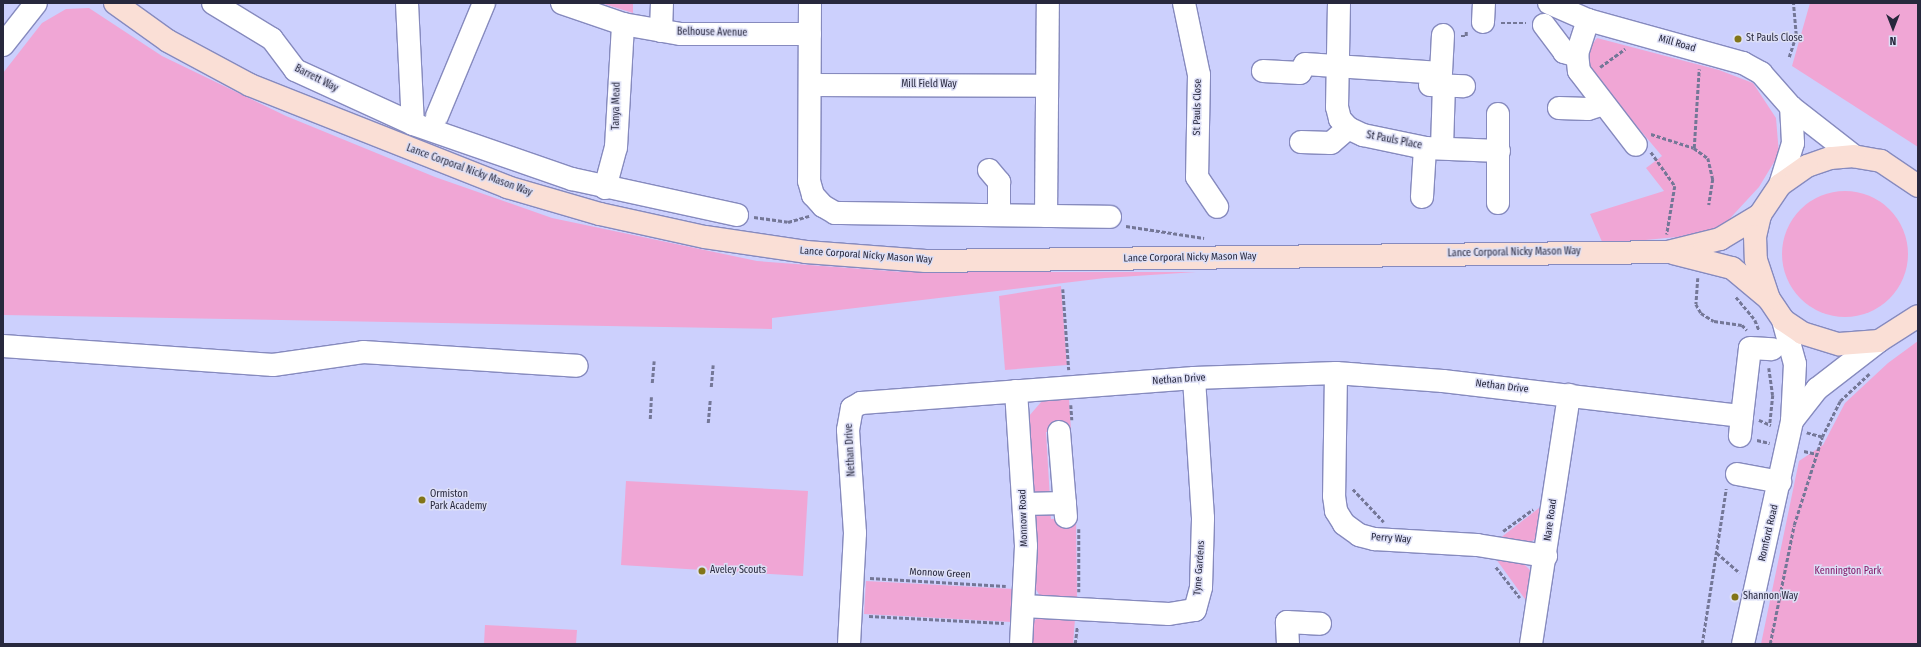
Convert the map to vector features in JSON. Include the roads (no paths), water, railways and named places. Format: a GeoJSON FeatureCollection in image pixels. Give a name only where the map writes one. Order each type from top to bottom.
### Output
{"type":"FeatureCollection","features":[{"type":"Feature","properties":{"kind":"main road","name":"Lance Corporal Nicky Mason Way"},"geometry":{"type":"LineString","coordinates":[[115,3],[168,41],[250,85],[507,187],[600,214],[712,238],[806,252],[926,261],[1668,252],[1720,239],[1760,215]]}},
{"type":"Feature","properties":{"kind":"main road"},"geometry":{"type":"LineString","coordinates":[[1917,317],[1879,341],[1839,344],[1822,341],[1783,320],[1769,299],[1756,260],[1755,236],[1760,215],[1780,185],[1807,166],[1830,158],[1854,156],[1881,161],[1918,186]]}},
{"type":"Feature","properties":{"kind":"main road","name":"Lance Corporal Nicky Mason Way"},"geometry":{"type":"LineString","coordinates":[[1668,252],[1726,266],[1769,299]]}},
{"type":"Feature","properties":{"kind":"street"},"geometry":{"type":"LineString","coordinates":[[3,45],[36,3]]}},
{"type":"Feature","properties":{"kind":"street","name":"Barrett Way"},"geometry":{"type":"LineString","coordinates":[[213,3],[272,39],[295,70],[413,124],[506,158],[605,188],[737,215]]}},
{"type":"Feature","properties":{"kind":"street"},"geometry":{"type":"LineString","coordinates":[[406,3],[413,124]]}},
{"type":"Feature","properties":{"kind":"street"},"geometry":{"type":"LineString","coordinates":[[437,116],[484,3]]}},
{"type":"Feature","properties":{"kind":"street","name":"Belhouse Avenue"},"geometry":{"type":"LineString","coordinates":[[562,3],[623,24],[681,34],[810,34]]}},
{"type":"Feature","properties":{"kind":"street"},"geometry":{"type":"LineString","coordinates":[[661,31],[662,3]]}},
{"type":"Feature","properties":{"kind":"street"},"geometry":{"type":"LineString","coordinates":[[810,3],[809,181],[813,195],[823,206],[835,213],[1110,217]]}},
{"type":"Feature","properties":{"kind":"street"},"geometry":{"type":"LineString","coordinates":[[1046,216],[1048,3]]}},
{"type":"Feature","properties":{"kind":"street","name":"St Pauls Close"},"geometry":{"type":"LineString","coordinates":[[1184,3],[1199,75],[1197,176],[1217,208]]}},
{"type":"Feature","properties":{"kind":"street"},"geometry":{"type":"LineString","coordinates":[[1301,142],[1331,144],[1348,128],[1340,119],[1337,107],[1339,3]]}},
{"type":"Feature","properties":{"kind":"street","name":"Mill Road"},"geometry":{"type":"LineString","coordinates":[[1549,3],[1588,20],[1744,63],[1761,73],[1791,107],[1854,156]]}},
{"type":"Feature","properties":{"kind":"street"},"geometry":{"type":"LineString","coordinates":[[1588,20],[1577,56],[1579,71],[1603,104],[1639,138]]}},
{"type":"Feature","properties":{"kind":"street","name":"Tanya Mead"},"geometry":{"type":"LineString","coordinates":[[605,188],[616,141],[619,47],[623,24]]}},
{"type":"Feature","properties":{"kind":"street"},"geometry":{"type":"LineString","coordinates":[[1544,25],[1564,52],[1577,56]]}},
{"type":"Feature","properties":{"kind":"street"},"geometry":{"type":"LineString","coordinates":[[1263,71],[1300,73],[1305,64],[1441,73],[1443,35]]}},
{"type":"Feature","properties":{"kind":"street","name":"Mill Field Way"},"geometry":{"type":"LineString","coordinates":[[810,85],[1047,86]]}},
{"type":"Feature","properties":{"kind":"street"},"geometry":{"type":"LineString","coordinates":[[1422,197],[1434,148],[1444,86]]}},
{"type":"Feature","properties":{"kind":"street"},"geometry":{"type":"LineString","coordinates":[[1559,108],[1588,109],[1603,104]]}},
{"type":"Feature","properties":{"kind":"street"},"geometry":{"type":"LineString","coordinates":[[1780,185],[1793,144],[1791,107]]}},
{"type":"Feature","properties":{"kind":"street"},"geometry":{"type":"LineString","coordinates":[[1498,114],[1498,203]]}},
{"type":"Feature","properties":{"kind":"street","name":"St Pauls Place"},"geometry":{"type":"LineString","coordinates":[[1348,128],[1363,135],[1434,148],[1499,151]]}},
{"type":"Feature","properties":{"kind":"street"},"geometry":{"type":"LineString","coordinates":[[989,170],[999,182],[999,215]]}},
{"type":"Feature","properties":{"kind":"street","name":"Romford Road"},"geometry":{"type":"LineString","coordinates":[[1743,644],[1757,588],[1792,421],[1795,364],[1783,320]]}},
{"type":"Feature","properties":{"kind":"street","name":"Romford Road"},"geometry":{"type":"LineString","coordinates":[[1792,421],[1817,389],[1879,341]]}},
{"type":"Feature","properties":{"kind":"street"},"geometry":{"type":"LineString","coordinates":[[3,346],[273,365],[363,352],[578,366]]}},
{"type":"Feature","properties":{"kind":"street","name":"Nethan Drive"},"geometry":{"type":"LineString","coordinates":[[849,644],[855,578],[848,430],[852,408],[861,403],[1194,378],[1336,373],[1443,381],[1569,395],[1741,426],[1762,348]]}},
{"type":"Feature","properties":{"kind":"street","name":"Perry Way"},"geometry":{"type":"LineString","coordinates":[[1336,373],[1334,469],[1336,511],[1344,524],[1358,535],[1400,540],[1481,546],[1546,556]]}},
{"type":"Feature","properties":{"kind":"street","name":"Tyne Gardens"},"geometry":{"type":"LineString","coordinates":[[1023,615],[1170,614],[1195,610],[1201,587],[1203,518],[1194,378]]}},
{"type":"Feature","properties":{"kind":"street","name":"Monnow Road"},"geometry":{"type":"LineString","coordinates":[[1016,391],[1024,504],[1023,615]]}},
{"type":"Feature","properties":{"kind":"street","name":"Nare Road"},"geometry":{"type":"LineString","coordinates":[[1530,644],[1546,556],[1569,395]]}},
{"type":"Feature","properties":{"kind":"street"},"geometry":{"type":"LineString","coordinates":[[1024,504],[1065,510],[1059,432]]}},
{"type":"Feature","properties":{"kind":"street"},"geometry":{"type":"LineString","coordinates":[[1732,480],[1780,482]]}},
{"type":"Feature","properties":{"kind":"street"},"geometry":{"type":"LineString","coordinates":[[1288,644],[1287,622],[1320,624]]}},
{"type":"Feature","properties":{"kind":"place","name":"St Pauls Close"},"geometry":{"type":"Point","coordinates":[1738,39]}},
{"type":"Feature","properties":{"kind":"place","name":"Ormiston Park Academy"},"geometry":{"type":"Point","coordinates":[422,500]}},
{"type":"Feature","properties":{"kind":"place","name":"Aveley Scouts"},"geometry":{"type":"Point","coordinates":[702,571]}},
{"type":"Feature","properties":{"kind":"place","name":"Shannon Way"},"geometry":{"type":"Point","coordinates":[1735,597]}},
{"type":"Feature","properties":{"kind":"park label","name":"Kennington Park"},"geometry":{"type":"Point","coordinates":[1848,572]}}]}
